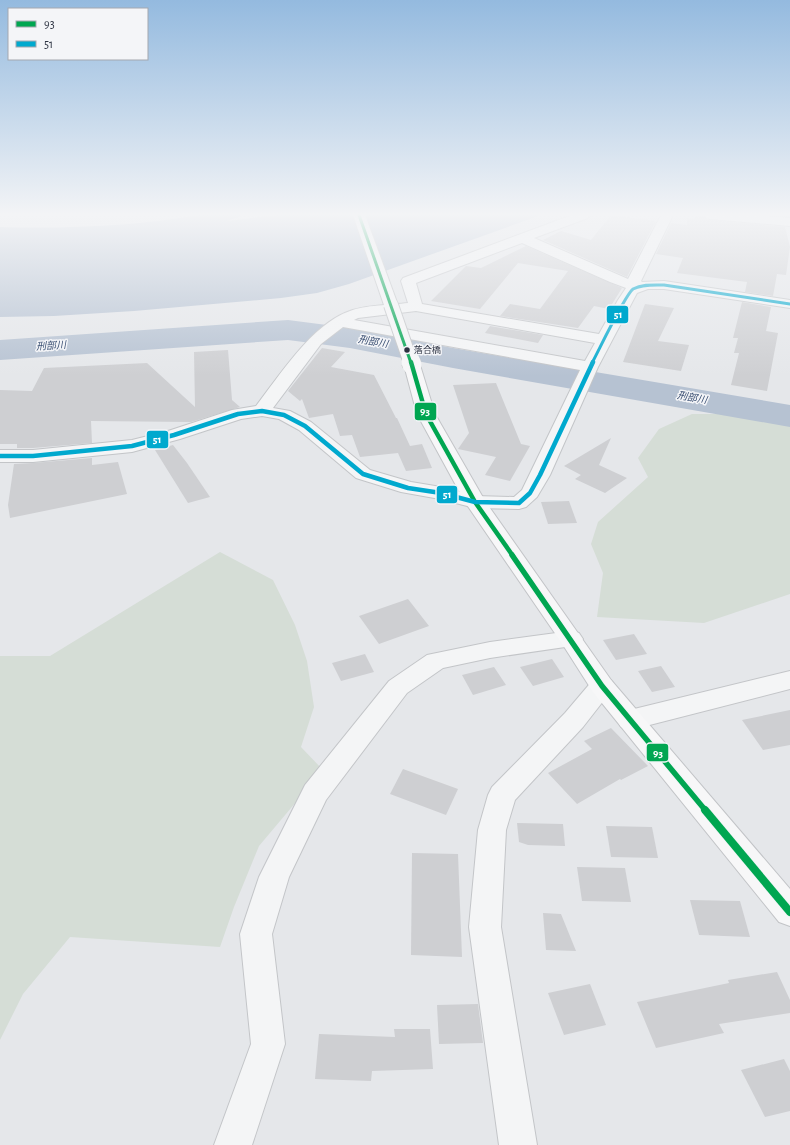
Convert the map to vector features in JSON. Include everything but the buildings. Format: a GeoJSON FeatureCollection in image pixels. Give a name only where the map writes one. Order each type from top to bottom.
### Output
{"type":"FeatureCollection","features":[{"type":"Feature","properties":{"kind":"main road"},"geometry":{"type":"LineString","coordinates":[[378,268],[412,365],[426,414],[475,502],[602,686],[790,912]]}},
{"type":"Feature","properties":{"kind":"street"},"geometry":{"type":"LineString","coordinates":[[416,308],[408,281],[442,268]]}},
{"type":"Feature","properties":{"kind":"street"},"geometry":{"type":"LineString","coordinates":[[592,268],[615,279],[639,286],[664,285],[790,304]]}},
{"type":"Feature","properties":{"kind":"street"},"geometry":{"type":"LineString","coordinates":[[639,268],[632,282],[639,286]]}},
{"type":"Feature","properties":{"kind":"street"},"geometry":{"type":"LineString","coordinates":[[0,456],[33,456],[132,446],[174,435],[238,414],[262,411],[284,415],[305,426],[363,474],[408,488],[441,493],[475,502],[519,503],[530,493],[540,475],[590,367],[625,300],[632,290],[639,286]]}},
{"type":"Feature","properties":{"kind":"street"},"geometry":{"type":"LineString","coordinates":[[262,411],[315,341],[337,324],[354,314],[416,308],[604,340]]}},
{"type":"Feature","properties":{"kind":"street"},"geometry":{"type":"LineString","coordinates":[[337,324],[590,367]]}},
{"type":"Feature","properties":{"kind":"street"},"geometry":{"type":"LineString","coordinates":[[233,1145],[268,1044],[256,934],[274,877],[315,793],[398,687],[436,661],[490,650],[571,639]]}},
{"type":"Feature","properties":{"kind":"street"},"geometry":{"type":"LineString","coordinates":[[630,720],[790,680]]}},
{"type":"Feature","properties":{"kind":"street"},"geometry":{"type":"LineString","coordinates":[[518,1145],[484,927],[492,830],[502,795],[574,720],[602,686]]}},
{"type":"Feature","properties":{"kind":"shaded area"},"geometry":{"type":"Polygon","coordinates":[[[692,414],[784,414],[790,417],[790,594],[704,623],[597,617],[603,573],[591,544],[598,522],[648,477],[638,458],[659,429],[692,414]]]}},
{"type":"Feature","properties":{"kind":"shaded area"},"geometry":{"type":"Polygon","coordinates":[[[220,552],[273,580],[295,625],[307,661],[314,707],[301,747],[323,770],[259,846],[234,907],[220,947],[70,937],[23,994],[0,1040],[0,656],[50,656],[220,552]]]}},
{"type":"Feature","properties":{"kind":"water"},"geometry":{"type":"Polygon","coordinates":[[[0,268],[392,268],[349,284],[317,293],[281,298],[134,311],[54,316],[0,317],[0,268]]]}},
{"type":"Feature","properties":{"kind":"waterway","name":"刑部川"},"geometry":{"type":"LineString","coordinates":[[0,350],[288,330],[350,338],[453,358],[790,416]]}},
{"type":"Feature","properties":{"kind":"transit line","name":"93"},"geometry":{"type":"LineString","coordinates":[[378,268],[412,365],[426,414],[475,502],[602,686],[790,912]]}},
{"type":"Feature","properties":{"kind":"transit line","name":"51"},"geometry":{"type":"LineString","coordinates":[[0,456],[33,456],[132,446],[174,435],[238,414],[262,411],[284,415],[305,426],[363,474],[408,488],[441,493],[475,502],[519,503],[530,493],[540,475],[590,367],[625,300],[632,290],[648,285],[664,285],[790,304]]}},
{"type":"Feature","properties":{"kind":"place","name":"落合橋"},"geometry":{"type":"Point","coordinates":[407,350]}}]}
